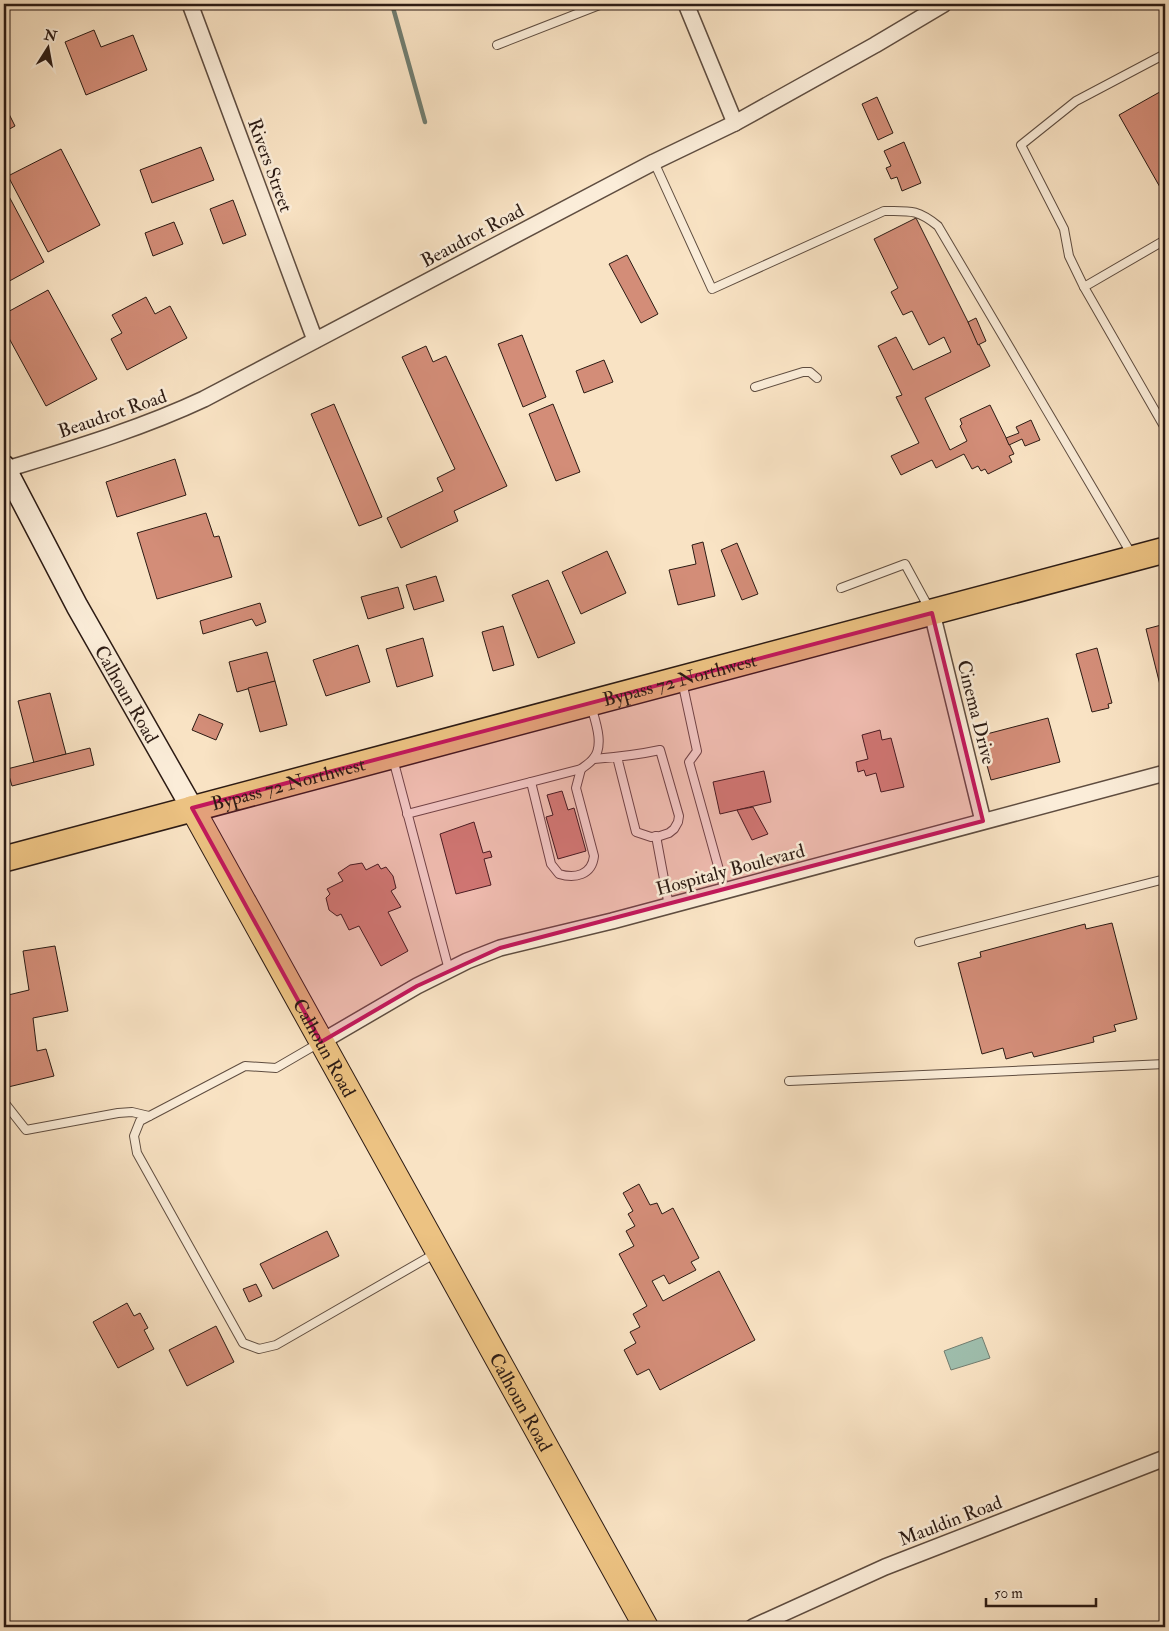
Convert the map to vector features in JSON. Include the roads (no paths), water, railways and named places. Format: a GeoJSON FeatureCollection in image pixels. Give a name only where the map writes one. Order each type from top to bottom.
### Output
{"type":"FeatureCollection","features":[{"type":"Feature","properties":{"kind":"highway","name":"Bypass 72 Northwest"},"geometry":{"type":"LineString","coordinates":[[4,859],[1165,550]]}},
{"type":"Feature","properties":{"kind":"main road","name":"Calhoun Road"},"geometry":{"type":"LineString","coordinates":[[4,468],[77,606],[192,808],[646,1627]]}},
{"type":"Feature","properties":{"kind":"street","name":"Rivers Street"},"geometry":{"type":"LineString","coordinates":[[190,4],[315,340]]}},
{"type":"Feature","properties":{"kind":"street"},"geometry":{"type":"LineString","coordinates":[[686,4],[735,123]]}},
{"type":"Feature","properties":{"kind":"street","name":"Beaudrot Road"},"geometry":{"type":"LineString","coordinates":[[4,468],[129,430],[204,399],[654,162],[735,123],[944,4]]}},
{"type":"Feature","properties":{"kind":"street","name":"Cinema Drive"},"geometry":{"type":"LineString","coordinates":[[932,613],[983,821]]}},
{"type":"Feature","properties":{"kind":"street","name":"Hospitaly Boulevard"},"geometry":{"type":"LineString","coordinates":[[321,1042],[417,986],[500,948],[567,933],[1165,773]]}},
{"type":"Feature","properties":{"kind":"street","name":"Mauldin Road"},"geometry":{"type":"LineString","coordinates":[[753,1627],[885,1567],[1165,1458]]}},
{"type":"Feature","properties":{"kind":"lane"},"geometry":{"type":"LineString","coordinates":[[497,45],[602,4]]}},
{"type":"Feature","properties":{"kind":"lane"},"geometry":{"type":"LineString","coordinates":[[1165,54],[1076,101],[1021,145],[1064,229],[1069,256],[1084,287],[1165,428]]}},
{"type":"Feature","properties":{"kind":"lane"},"geometry":{"type":"LineString","coordinates":[[654,162],[712,289],[884,211],[906,210],[923,215],[938,226],[1134,558]]}},
{"type":"Feature","properties":{"kind":"lane"},"geometry":{"type":"LineString","coordinates":[[1084,287],[1165,240]]}},
{"type":"Feature","properties":{"kind":"lane"},"geometry":{"type":"LineString","coordinates":[[755,387],[803,372],[810,372],[816,378]]}},
{"type":"Feature","properties":{"kind":"lane"},"geometry":{"type":"LineString","coordinates":[[841,588],[905,564],[932,613]]}},
{"type":"Feature","properties":{"kind":"lane"},"geometry":{"type":"LineString","coordinates":[[681,680],[697,751],[689,762],[725,891]]}},
{"type":"Feature","properties":{"kind":"lane"},"geometry":{"type":"LineString","coordinates":[[407,814],[581,769],[594,758],[598,749],[598,739],[590,703]]}},
{"type":"Feature","properties":{"kind":"lane"},"geometry":{"type":"LineString","coordinates":[[594,758],[617,757],[625,757],[660,750],[679,816],[674,829],[668,833],[656,836],[644,836],[636,832],[617,757]]}},
{"type":"Feature","properties":{"kind":"lane"},"geometry":{"type":"LineString","coordinates":[[392,756],[449,970]]}},
{"type":"Feature","properties":{"kind":"lane"},"geometry":{"type":"LineString","coordinates":[[531,782],[551,864],[559,874],[574,876],[588,870],[593,864],[594,856],[576,788],[581,769]]}},
{"type":"Feature","properties":{"kind":"lane"},"geometry":{"type":"LineString","coordinates":[[656,836],[669,906]]}},
{"type":"Feature","properties":{"kind":"lane"},"geometry":{"type":"LineString","coordinates":[[919,942],[1161,880]]}},
{"type":"Feature","properties":{"kind":"lane"},"geometry":{"type":"LineString","coordinates":[[321,1042],[276,1068],[245,1066],[140,1121],[134,1136],[137,1153],[243,1343],[259,1349],[276,1346],[438,1252]]}},
{"type":"Feature","properties":{"kind":"lane"},"geometry":{"type":"LineString","coordinates":[[789,1080],[1165,1064]]}},
{"type":"Feature","properties":{"kind":"lane"},"geometry":{"type":"LineString","coordinates":[[4,1102],[26,1130],[118,1113],[132,1112],[149,1116]]}},
{"type":"Feature","properties":{"kind":"waterway"},"geometry":{"type":"LineString","coordinates":[[392,4],[425,122]]}}]}
